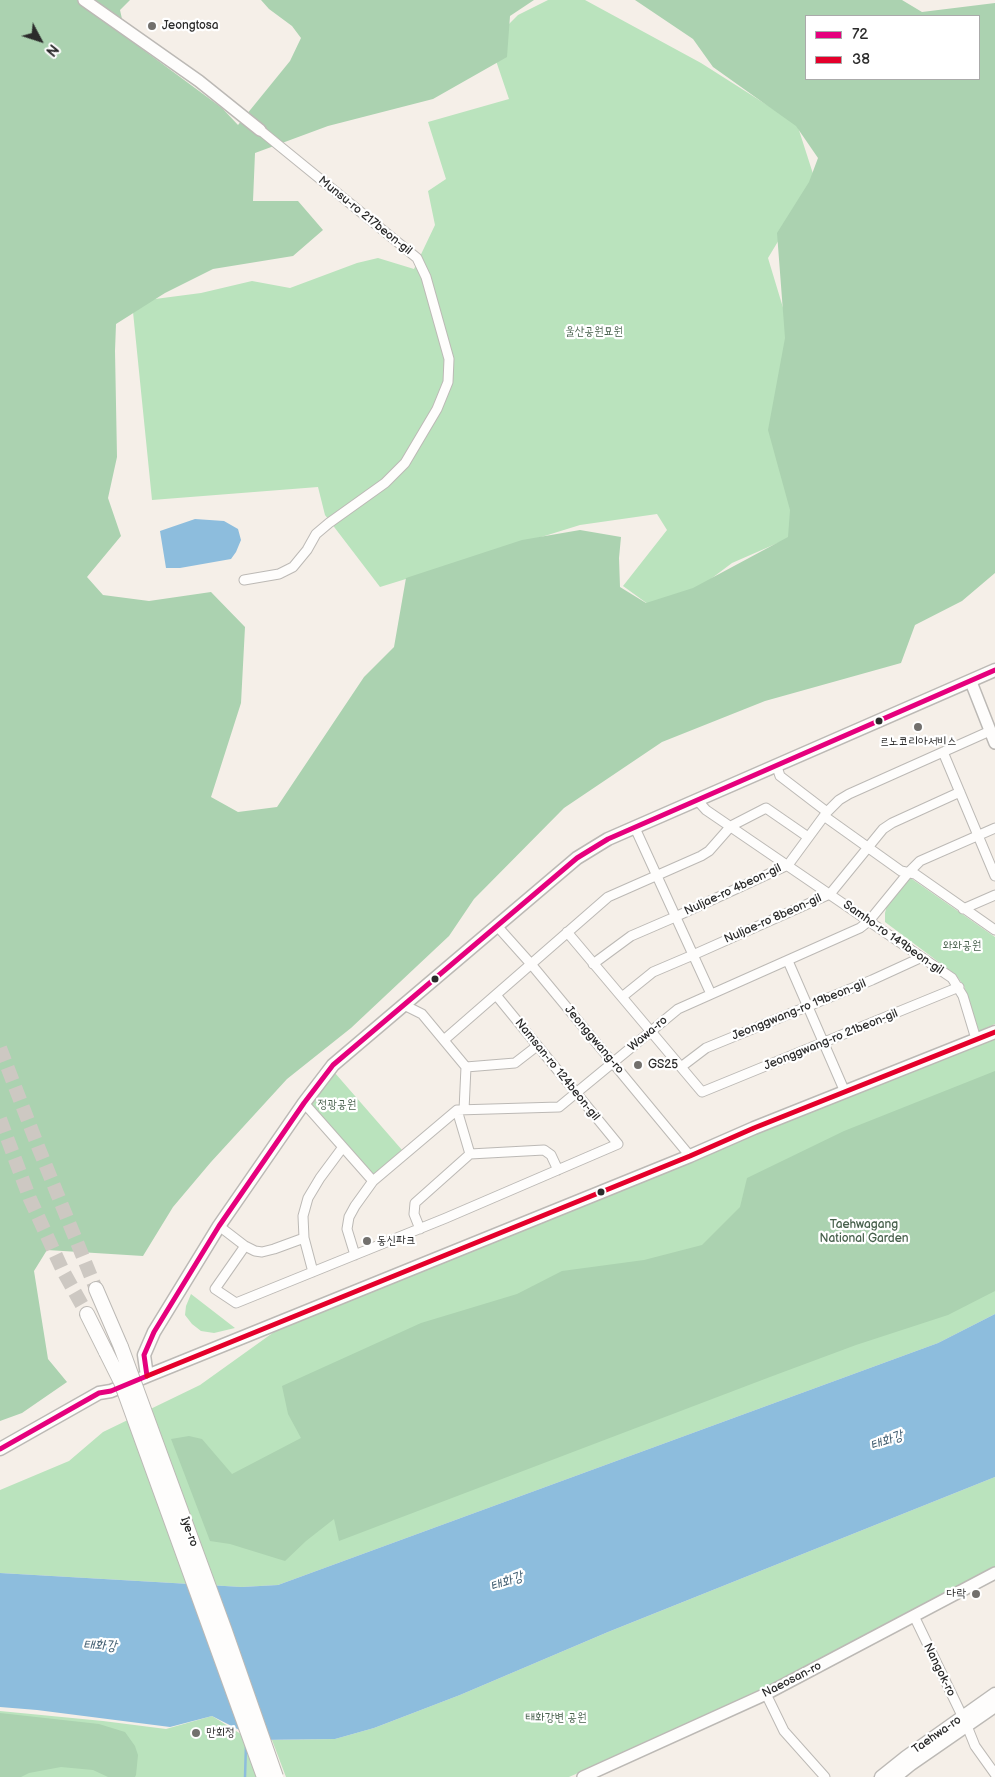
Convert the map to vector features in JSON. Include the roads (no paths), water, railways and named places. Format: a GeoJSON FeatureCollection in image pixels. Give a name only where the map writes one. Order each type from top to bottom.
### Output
{"type":"FeatureCollection","features":[{"type":"Feature","properties":{"kind":"highway","name":"Iye-ro"},"geometry":{"type":"LineString","coordinates":[[96,1289],[120,1347],[223,1624],[276,1777]]}},
{"type":"Feature","properties":{"kind":"highway","name":"Iye-ro"},"geometry":{"type":"LineString","coordinates":[[87,1314],[121,1382],[264,1777]]}},
{"type":"Feature","properties":{"kind":"main road"},"geometry":{"type":"LineString","coordinates":[[146,1376],[144,1355],[154,1332],[220,1226],[304,1103],[333,1065],[577,858],[608,839],[777,767],[995,670]]}},
{"type":"Feature","properties":{"kind":"main road"},"geometry":{"type":"LineString","coordinates":[[0,1449],[99,1393],[111,1391],[690,1156],[754,1128],[995,1032]]}},
{"type":"Feature","properties":{"kind":"main road"},"geometry":{"type":"LineString","coordinates":[[0,1456],[105,1397],[111,1391]]}},
{"type":"Feature","properties":{"kind":"main road","name":"Taehwa-ro"},"geometry":{"type":"LineString","coordinates":[[895,1777],[965,1721],[995,1694]]}},
{"type":"Feature","properties":{"kind":"main road","name":"Taehwa-ro"},"geometry":{"type":"LineString","coordinates":[[880,1777],[906,1756],[965,1721],[995,1706]]}},
{"type":"Feature","properties":{"kind":"street","name":"Munsu-ro 217beon-gil"},"geometry":{"type":"LineString","coordinates":[[84,0],[198,81],[417,258],[426,278],[449,359],[448,382],[438,409],[405,463],[385,484],[316,534],[307,550],[293,567],[279,574],[244,580]]}},
{"type":"Feature","properties":{"kind":"street"},"geometry":{"type":"LineString","coordinates":[[971,682],[995,743]]}},
{"type":"Feature","properties":{"kind":"street","name":"Nuljae-ro 4beon-gil"},"geometry":{"type":"LineString","coordinates":[[593,964],[631,936],[788,865],[826,814],[839,800],[849,794],[990,731]]}},
{"type":"Feature","properties":{"kind":"street"},"geometry":{"type":"LineString","coordinates":[[943,752],[995,876]]}},
{"type":"Feature","properties":{"kind":"street"},"geometry":{"type":"LineString","coordinates":[[777,767],[780,776],[901,871],[915,874],[995,930]]}},
{"type":"Feature","properties":{"kind":"street","name":"Nuljae-ro 8beon-gil"},"geometry":{"type":"LineString","coordinates":[[622,997],[653,972],[830,894],[883,829],[892,822],[960,792]]}},
{"type":"Feature","properties":{"kind":"street","name":"Samho-ro 149beon-gil"},"geometry":{"type":"LineString","coordinates":[[698,801],[706,810],[920,958],[952,978],[959,987],[969,1012],[976,1039]]}},
{"type":"Feature","properties":{"kind":"street"},"geometry":{"type":"LineString","coordinates":[[444,1040],[608,897],[657,877],[710,851],[731,826],[766,808],[808,837]]}},
{"type":"Feature","properties":{"kind":"street"},"geometry":{"type":"LineString","coordinates":[[635,828],[711,994]]}},
{"type":"Feature","properties":{"kind":"street","name":"Wawa-ro"},"geometry":{"type":"LineString","coordinates":[[460,1110],[559,1108],[678,1009],[860,928],[869,921],[909,872],[924,859],[995,828]]}},
{"type":"Feature","properties":{"kind":"street"},"geometry":{"type":"LineString","coordinates":[[963,909],[995,895]]}},
{"type":"Feature","properties":{"kind":"street","name":"Jeonggwang-ro"},"geometry":{"type":"LineString","coordinates":[[497,926],[531,964],[690,1156]]}},
{"type":"Feature","properties":{"kind":"street"},"geometry":{"type":"LineString","coordinates":[[567,932],[681,1067]]}},
{"type":"Feature","properties":{"kind":"street","name":"Jeonggwang-ro 19beon-gil"},"geometry":{"type":"LineString","coordinates":[[681,1067],[706,1048],[872,980],[920,958]]}},
{"type":"Feature","properties":{"kind":"street"},"geometry":{"type":"LineString","coordinates":[[788,961],[845,1092]]}},
{"type":"Feature","properties":{"kind":"street","name":"Jeonggwang-ro 21beon-gil"},"geometry":{"type":"LineString","coordinates":[[681,1067],[702,1092],[959,987]]}},
{"type":"Feature","properties":{"kind":"street","name":"Namsan-ro 124beon-gil"},"geometry":{"type":"LineString","coordinates":[[496,995],[618,1144],[558,1170]]}},
{"type":"Feature","properties":{"kind":"street"},"geometry":{"type":"LineString","coordinates":[[404,1005],[422,1014],[466,1067],[460,1110],[470,1154]]}},
{"type":"Feature","properties":{"kind":"street"},"geometry":{"type":"LineString","coordinates":[[466,1067],[515,1063],[537,1046]]}},
{"type":"Feature","properties":{"kind":"street"},"geometry":{"type":"LineString","coordinates":[[304,1103],[373,1181]]}},
{"type":"Feature","properties":{"kind":"street"},"geometry":{"type":"LineString","coordinates":[[355,1255],[347,1229],[355,1206],[373,1181],[460,1110]]}},
{"type":"Feature","properties":{"kind":"street"},"geometry":{"type":"LineString","coordinates":[[313,1272],[304,1238],[303,1216],[308,1198],[343,1146]]}},
{"type":"Feature","properties":{"kind":"street"},"geometry":{"type":"LineString","coordinates":[[245,1246],[215,1288],[236,1303],[355,1255],[420,1228],[558,1170],[551,1155],[544,1150],[470,1154],[415,1203],[414,1214],[420,1228]]}},
{"type":"Feature","properties":{"kind":"street"},"geometry":{"type":"LineString","coordinates":[[220,1226],[245,1246],[262,1252],[304,1238]]}},
{"type":"Feature","properties":{"kind":"street","name":"Naeosan-ro"},"geometry":{"type":"LineString","coordinates":[[583,1777],[766,1694],[995,1573]]}},
{"type":"Feature","properties":{"kind":"street","name":"Nangok-ro"},"geometry":{"type":"LineString","coordinates":[[914,1616],[965,1721],[975,1746],[995,1774]]}},
{"type":"Feature","properties":{"kind":"street"},"geometry":{"type":"LineString","coordinates":[[766,1694],[784,1731],[825,1777]]}},
{"type":"Feature","properties":{"kind":"water"},"geometry":{"type":"Polygon","coordinates":[[[195,519],[224,521],[238,529],[241,540],[236,552],[231,559],[180,568],[166,568],[160,531],[195,519]]]}},
{"type":"Feature","properties":{"kind":"water","name":"태화강"},"geometry":{"type":"Polygon","coordinates":[[[995,1314],[995,1477],[608,1632],[460,1695],[374,1728],[335,1739],[259,1740],[212,1716],[170,1727],[0,1707],[0,1573],[242,1587],[278,1585],[938,1343],[995,1314]]]}},
{"type":"Feature","properties":{"kind":"waterway"},"geometry":{"type":"LineString","coordinates":[[245,1777],[246,1744]]}},
{"type":"Feature","properties":{"kind":"tunnel"},"geometry":{"type":"LineString","coordinates":[[0,1048],[96,1289]]}},
{"type":"Feature","properties":{"kind":"tunnel"},"geometry":{"type":"LineString","coordinates":[[0,1119],[30,1199],[63,1271],[87,1314]]}},
{"type":"Feature","properties":{"kind":"place","name":"Jeongtosa"},"geometry":{"type":"Point","coordinates":[152,26]}},
{"type":"Feature","properties":{"kind":"place","name":"르노코리아서비스"},"geometry":{"type":"Point","coordinates":[918,727]}},
{"type":"Feature","properties":{"kind":"place","name":"GS25"},"geometry":{"type":"Point","coordinates":[638,1065]}},
{"type":"Feature","properties":{"kind":"place","name":"동신파크"},"geometry":{"type":"Point","coordinates":[367,1241]}},
{"type":"Feature","properties":{"kind":"place","name":"다락"},"geometry":{"type":"Point","coordinates":[976,1594]}},
{"type":"Feature","properties":{"kind":"place","name":"만회정"},"geometry":{"type":"Point","coordinates":[196,1733]}},
{"type":"Feature","properties":{"kind":"park label","name":"울산공원묘원"},"geometry":{"type":"Point","coordinates":[594,332]}},
{"type":"Feature","properties":{"kind":"park label","name":"와와공원"},"geometry":{"type":"Point","coordinates":[962,946]}},
{"type":"Feature","properties":{"kind":"park label","name":"정광공원"},"geometry":{"type":"Point","coordinates":[337,1105]}},
{"type":"Feature","properties":{"kind":"park label","name":"Taehwagang National Garden"},"geometry":{"type":"Point","coordinates":[864,1232]}},
{"type":"Feature","properties":{"kind":"park label","name":"태화강변 공원"},"geometry":{"type":"Point","coordinates":[556,1718]}}]}
